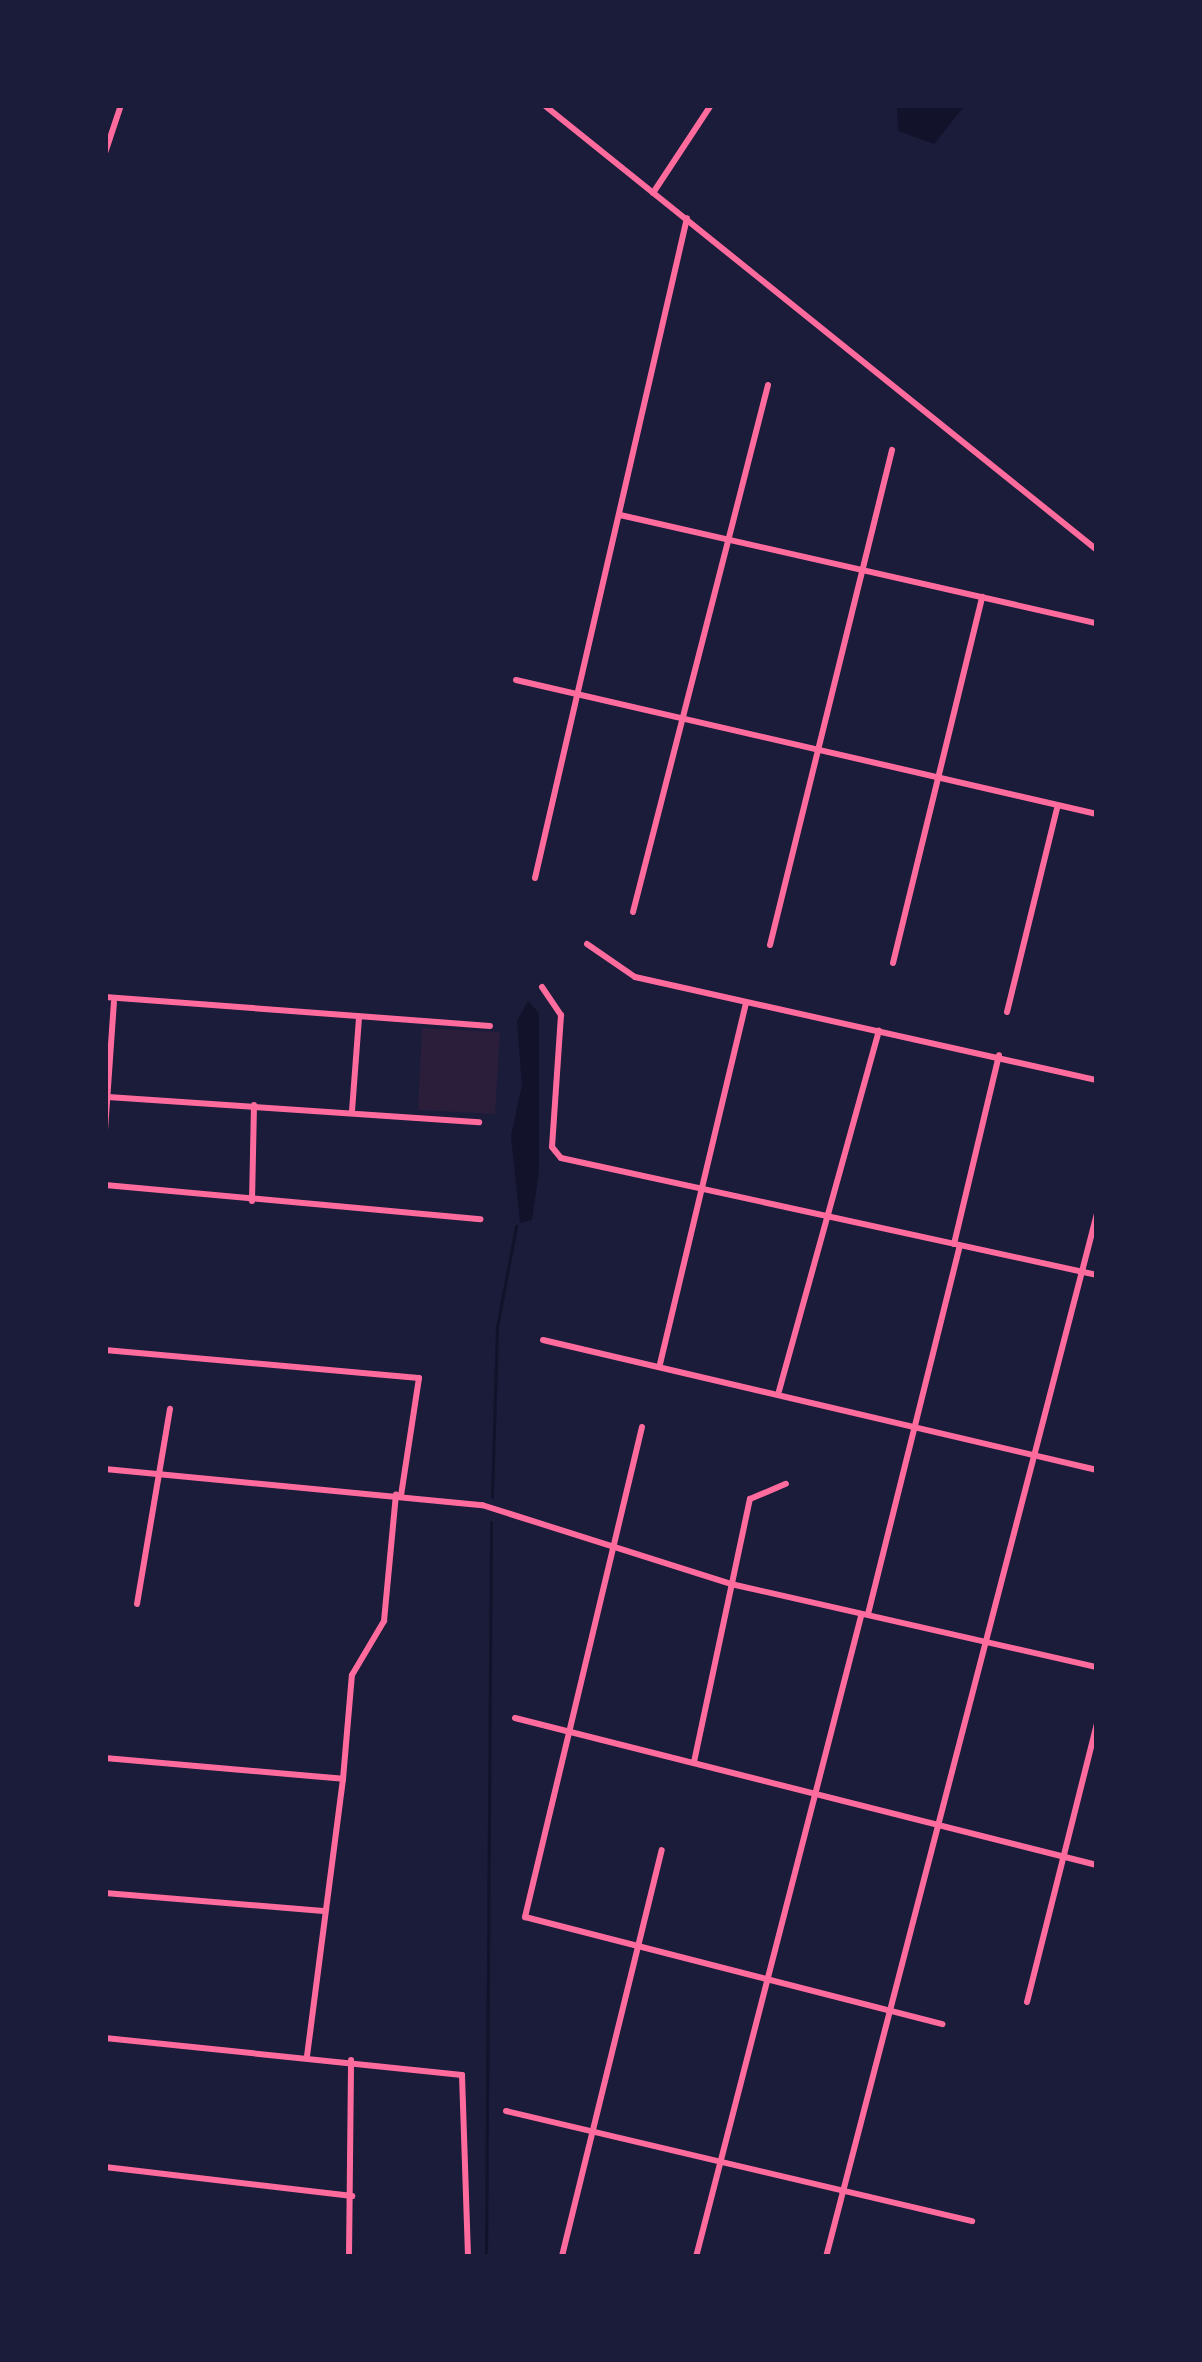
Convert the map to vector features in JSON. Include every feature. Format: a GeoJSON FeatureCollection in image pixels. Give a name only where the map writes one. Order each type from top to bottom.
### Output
{"type":"FeatureCollection","features":[{"type":"Feature","properties":{"kind":"street"},"geometry":{"type":"LineString","coordinates":[[105,153],[121,105]]}},
{"type":"Feature","properties":{"kind":"street"},"geometry":{"type":"LineString","coordinates":[[544,105],[1097,550]]}},
{"type":"Feature","properties":{"kind":"street"},"geometry":{"type":"LineString","coordinates":[[653,193],[711,105]]}},
{"type":"Feature","properties":{"kind":"street"},"geometry":{"type":"LineString","coordinates":[[535,878],[687,218]]}},
{"type":"Feature","properties":{"kind":"street"},"geometry":{"type":"LineString","coordinates":[[633,912],[768,385]]}},
{"type":"Feature","properties":{"kind":"street"},"geometry":{"type":"LineString","coordinates":[[770,945],[892,450]]}},
{"type":"Feature","properties":{"kind":"street"},"geometry":{"type":"LineString","coordinates":[[620,515],[1097,622]]}},
{"type":"Feature","properties":{"kind":"street"},"geometry":{"type":"LineString","coordinates":[[893,963],[982,597]]}},
{"type":"Feature","properties":{"kind":"street"},"geometry":{"type":"LineString","coordinates":[[516,680],[1097,814]]}},
{"type":"Feature","properties":{"kind":"street"},"geometry":{"type":"LineString","coordinates":[[1007,1012],[1058,805]]}},
{"type":"Feature","properties":{"kind":"street"},"geometry":{"type":"LineString","coordinates":[[586,944],[635,977],[999,1054],[1097,1080]]}},
{"type":"Feature","properties":{"kind":"street"},"geometry":{"type":"LineString","coordinates":[[542,987],[561,1015],[552,1147],[699,1192],[833,1216],[1097,1275]]}},
{"type":"Feature","properties":{"kind":"street"},"geometry":{"type":"LineString","coordinates":[[105,1130],[109,999],[490,1026]]}},
{"type":"Feature","properties":{"kind":"street"},"geometry":{"type":"LineString","coordinates":[[660,1364],[746,1003]]}},
{"type":"Feature","properties":{"kind":"street"},"geometry":{"type":"LineString","coordinates":[[352,1111],[358,1017]]}},
{"type":"Feature","properties":{"kind":"street"},"geometry":{"type":"LineString","coordinates":[[778,1393],[833,1216],[878,1031]]}},
{"type":"Feature","properties":{"kind":"street"},"geometry":{"type":"LineString","coordinates":[[696,2257],[717,2161],[864,1615],[957,1244],[999,1054]]}},
{"type":"Feature","properties":{"kind":"street"},"geometry":{"type":"LineString","coordinates":[[108,1096],[479,1122]]}},
{"type":"Feature","properties":{"kind":"street"},"geometry":{"type":"LineString","coordinates":[[251,1201],[254,1105]]}},
{"type":"Feature","properties":{"kind":"street"},"geometry":{"type":"LineString","coordinates":[[105,1185],[480,1220]]}},
{"type":"Feature","properties":{"kind":"street"},"geometry":{"type":"LineString","coordinates":[[826,2257],[1097,1214]]}},
{"type":"Feature","properties":{"kind":"street"},"geometry":{"type":"LineString","coordinates":[[543,1340],[1097,1470]]}},
{"type":"Feature","properties":{"kind":"street"},"geometry":{"type":"LineString","coordinates":[[105,1351],[419,1378],[384,1622],[352,1676],[307,2056]]}},
{"type":"Feature","properties":{"kind":"street"},"geometry":{"type":"LineString","coordinates":[[137,1604],[170,1409]]}},
{"type":"Feature","properties":{"kind":"street"},"geometry":{"type":"LineString","coordinates":[[642,1427],[525,1917],[637,1953],[943,2024]]}},
{"type":"Feature","properties":{"kind":"street"},"geometry":{"type":"LineString","coordinates":[[105,1469],[482,1505],[731,1584],[1097,1667]]}},
{"type":"Feature","properties":{"kind":"street"},"geometry":{"type":"LineString","coordinates":[[694,1762],[750,1499],[786,1484]]}},
{"type":"Feature","properties":{"kind":"street"},"geometry":{"type":"LineString","coordinates":[[515,1718],[1097,1865]]}},
{"type":"Feature","properties":{"kind":"street"},"geometry":{"type":"LineString","coordinates":[[1027,2002],[1097,1724]]}},
{"type":"Feature","properties":{"kind":"street"},"geometry":{"type":"LineString","coordinates":[[105,1758],[343,1779]]}},
{"type":"Feature","properties":{"kind":"street"},"geometry":{"type":"LineString","coordinates":[[562,2256],[662,1850]]}},
{"type":"Feature","properties":{"kind":"street"},"geometry":{"type":"LineString","coordinates":[[105,1893],[324,1911]]}},
{"type":"Feature","properties":{"kind":"street"},"geometry":{"type":"LineString","coordinates":[[105,2038],[462,2075],[467,2257]]}},
{"type":"Feature","properties":{"kind":"street"},"geometry":{"type":"LineString","coordinates":[[349,2257],[351,2060]]}},
{"type":"Feature","properties":{"kind":"street"},"geometry":{"type":"LineString","coordinates":[[506,2111],[972,2221]]}},
{"type":"Feature","properties":{"kind":"street"},"geometry":{"type":"LineString","coordinates":[[105,2167],[352,2196]]}},
{"type":"Feature","properties":{"kind":"shaded area"},"geometry":{"type":"Polygon","coordinates":[[[897,105],[965,105],[934,144],[898,131],[897,105]]]}},
{"type":"Feature","properties":{"kind":"shaded area"},"geometry":{"type":"Polygon","coordinates":[[[528,1001],[539,1013],[539,1171],[532,1220],[520,1223],[511,1136],[522,1085],[517,1021],[528,1001]]]}},
{"type":"Feature","properties":{"kind":"shaded area"},"geometry":{"type":"Polygon","coordinates":[[[422,1028],[500,1032],[495,1114],[418,1110],[422,1028]]]}},
{"type":"Feature","properties":{"kind":"waterway"},"geometry":{"type":"LineString","coordinates":[[492,1497],[497,1327],[516,1226]]}},
{"type":"Feature","properties":{"kind":"waterway"},"geometry":{"type":"LineString","coordinates":[[486,2257],[491,1522]]}}]}
